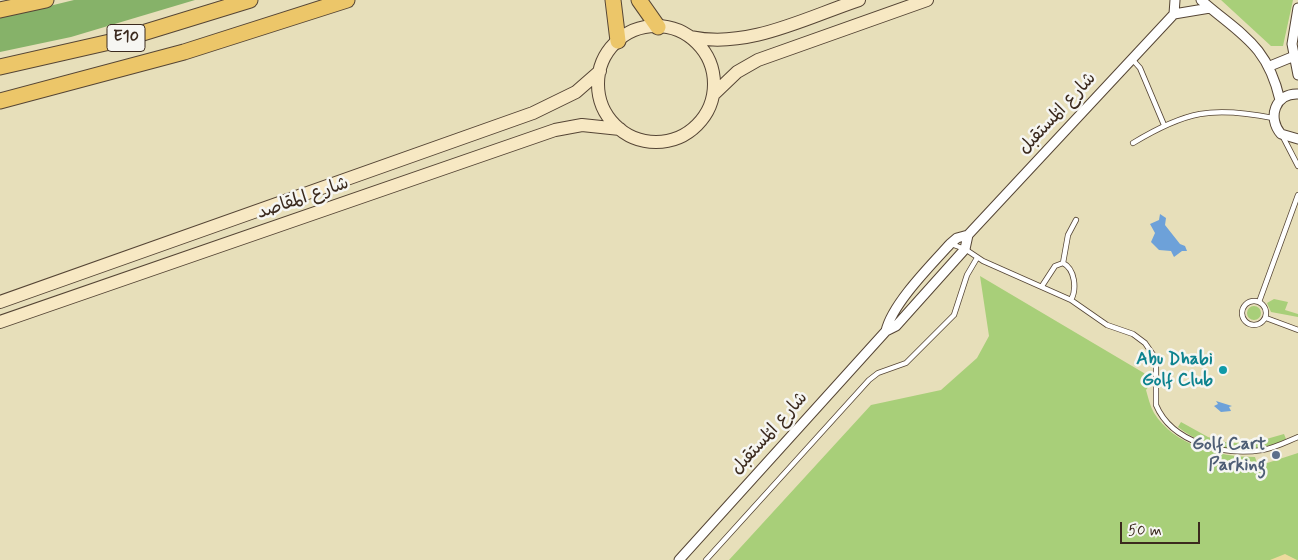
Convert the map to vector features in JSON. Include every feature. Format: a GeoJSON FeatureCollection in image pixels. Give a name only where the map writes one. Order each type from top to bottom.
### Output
{"type":"FeatureCollection","features":[{"type":"Feature","properties":{"kind":"highway"},"geometry":{"type":"LineString","coordinates":[[0,3],[23,0]]}},
{"type":"Feature","properties":{"kind":"highway"},"geometry":{"type":"LineString","coordinates":[[0,10],[46,0]]}},
{"type":"Feature","properties":{"kind":"highway","name":"E10"},"geometry":{"type":"LineString","coordinates":[[0,67],[123,39],[250,0]]}},
{"type":"Feature","properties":{"kind":"highway"},"geometry":{"type":"LineString","coordinates":[[0,101],[175,55],[347,0]]}},
{"type":"Feature","properties":{"kind":"highway"},"geometry":{"type":"LineString","coordinates":[[613,0],[618,41]]}},
{"type":"Feature","properties":{"kind":"highway"},"geometry":{"type":"LineString","coordinates":[[639,0],[658,27]]}},
{"type":"Feature","properties":{"kind":"street"},"geometry":{"type":"LineString","coordinates":[[690,37],[700,46],[710,62],[714,81],[714,94],[709,108],[701,121],[690,131],[677,138],[662,142],[647,142],[620,130],[611,120],[600,97],[600,71],[604,60],[618,41],[640,29],[658,27],[673,29],[690,37],[715,41],[738,40],[859,0]]}},
{"type":"Feature","properties":{"kind":"street"},"geometry":{"type":"LineString","coordinates":[[714,94],[737,72],[758,60],[927,0]]}},
{"type":"Feature","properties":{"kind":"street"},"geometry":{"type":"LineString","coordinates":[[1175,0],[1174,14],[1210,8]]}},
{"type":"Feature","properties":{"kind":"street"},"geometry":{"type":"LineString","coordinates":[[1201,0],[1257,47],[1270,66],[1280,100]]}},
{"type":"Feature","properties":{"kind":"street"},"geometry":{"type":"LineString","coordinates":[[1298,8],[1293,28],[1292,57],[1298,75]]}},
{"type":"Feature","properties":{"kind":"street","name":"شارع المُستقبل"},"geometry":{"type":"LineString","coordinates":[[886,331],[896,326],[965,249],[968,235],[1174,14]]}},
{"type":"Feature","properties":{"kind":"street"},"geometry":{"type":"LineString","coordinates":[[1293,28],[1298,40]]}},
{"type":"Feature","properties":{"kind":"street"},"geometry":{"type":"LineString","coordinates":[[1270,66],[1292,57]]}},
{"type":"Feature","properties":{"kind":"street","name":"شارع المقاصد"},"geometry":{"type":"LineString","coordinates":[[0,302],[533,113],[569,96],[600,71]]}},
{"type":"Feature","properties":{"kind":"street"},"geometry":{"type":"LineString","coordinates":[[1298,94],[1286,96],[1280,100],[1273,118],[1281,134],[1298,139]]}},
{"type":"Feature","properties":{"kind":"street","name":"شارع المقاصد"},"geometry":{"type":"LineString","coordinates":[[0,322],[555,130],[589,125],[620,130]]}},
{"type":"Feature","properties":{"kind":"street","name":"شارع المُستقبل"},"geometry":{"type":"LineString","coordinates":[[679,560],[886,331],[914,286],[950,244],[957,238],[968,235]]}},
{"type":"Feature","properties":{"kind":"lane"},"geometry":{"type":"LineString","coordinates":[[1132,58],[1140,68],[1164,125]]}},
{"type":"Feature","properties":{"kind":"lane"},"geometry":{"type":"LineString","coordinates":[[1133,143],[1164,125],[1186,116],[1210,112],[1236,112],[1273,118]]}},
{"type":"Feature","properties":{"kind":"lane"},"geometry":{"type":"LineString","coordinates":[[1281,134],[1298,166]]}},
{"type":"Feature","properties":{"kind":"lane"},"geometry":{"type":"LineString","coordinates":[[1258,302],[1298,195]]}},
{"type":"Feature","properties":{"kind":"lane"},"geometry":{"type":"LineString","coordinates":[[1063,263],[1068,235],[1076,220]]}},
{"type":"Feature","properties":{"kind":"lane"},"geometry":{"type":"LineString","coordinates":[[950,244],[965,249],[977,258],[1071,300],[1114,329],[1138,337],[1152,351],[1156,364],[1156,405],[1164,418],[1182,434],[1207,446],[1233,452],[1271,448],[1298,437]]}},
{"type":"Feature","properties":{"kind":"lane"},"geometry":{"type":"LineString","coordinates":[[706,560],[870,380],[878,373],[906,363],[950,320],[957,310],[967,275],[977,258]]}},
{"type":"Feature","properties":{"kind":"lane"},"geometry":{"type":"LineString","coordinates":[[1042,286],[1055,266],[1063,263]]}},
{"type":"Feature","properties":{"kind":"lane"},"geometry":{"type":"LineString","coordinates":[[1063,263],[1071,270],[1075,286],[1071,300]]}},
{"type":"Feature","properties":{"kind":"lane"},"geometry":{"type":"LineString","coordinates":[[1250,302],[1258,302],[1265,307],[1266,318],[1254,325],[1243,318],[1243,310],[1250,302]]}},
{"type":"Feature","properties":{"kind":"lane"},"geometry":{"type":"LineString","coordinates":[[1266,318],[1298,330]]}},
{"type":"Feature","properties":{"kind":"green space"},"geometry":{"type":"Polygon","coordinates":[[[74,0],[195,0],[71,37],[0,52],[0,18],[74,0]]]}},
{"type":"Feature","properties":{"kind":"green space"},"geometry":{"type":"Polygon","coordinates":[[[1221,0],[1293,0],[1283,46],[1271,46],[1221,0]]]}},
{"type":"Feature","properties":{"kind":"green space"},"geometry":{"type":"Polygon","coordinates":[[[980,276],[1154,379],[1146,390],[1154,413],[1163,424],[1185,441],[1212,452],[1255,457],[1258,466],[1298,453],[1298,560],[729,560],[871,405],[941,390],[977,358],[989,336],[980,276]]]}},
{"type":"Feature","properties":{"kind":"green space"},"geometry":{"type":"Polygon","coordinates":[[[1274,299],[1288,302],[1285,310],[1298,314],[1298,317],[1271,312],[1267,303],[1274,299]]]}},
{"type":"Feature","properties":{"kind":"green space"},"geometry":{"type":"Polygon","coordinates":[[[1251,306],[1257,306],[1261,313],[1257,320],[1251,320],[1247,316],[1247,310],[1251,306]]]}},
{"type":"Feature","properties":{"kind":"green space"},"geometry":{"type":"Polygon","coordinates":[[[1181,422],[1208,437],[1229,443],[1229,449],[1189,435],[1178,427],[1181,422]]]}},
{"type":"Feature","properties":{"kind":"green space"},"geometry":{"type":"Polygon","coordinates":[[[1284,434],[1286,439],[1274,444],[1254,449],[1233,449],[1233,443],[1256,442],[1284,434]]]}},
{"type":"Feature","properties":{"kind":"sand"},"geometry":{"type":"Polygon","coordinates":[[[1285,554],[1297,560],[1270,560],[1285,554]]]}},
{"type":"Feature","properties":{"kind":"water"},"geometry":{"type":"Polygon","coordinates":[[[1160,214],[1166,218],[1165,225],[1180,244],[1185,246],[1187,251],[1182,251],[1174,257],[1171,251],[1159,250],[1151,242],[1155,233],[1150,224],[1159,220],[1160,214]]]}},
{"type":"Feature","properties":{"kind":"water"},"geometry":{"type":"Polygon","coordinates":[[[1216,401],[1232,406],[1229,407],[1231,411],[1221,412],[1214,406],[1218,404],[1216,401]]]}},
{"type":"Feature","properties":{"kind":"place","name":"Abu Dhabi Golf Club"},"geometry":{"type":"Point","coordinates":[1223,370]}},
{"type":"Feature","properties":{"kind":"place","name":"Golf Cart Parking"},"geometry":{"type":"Point","coordinates":[1276,455]}}]}
